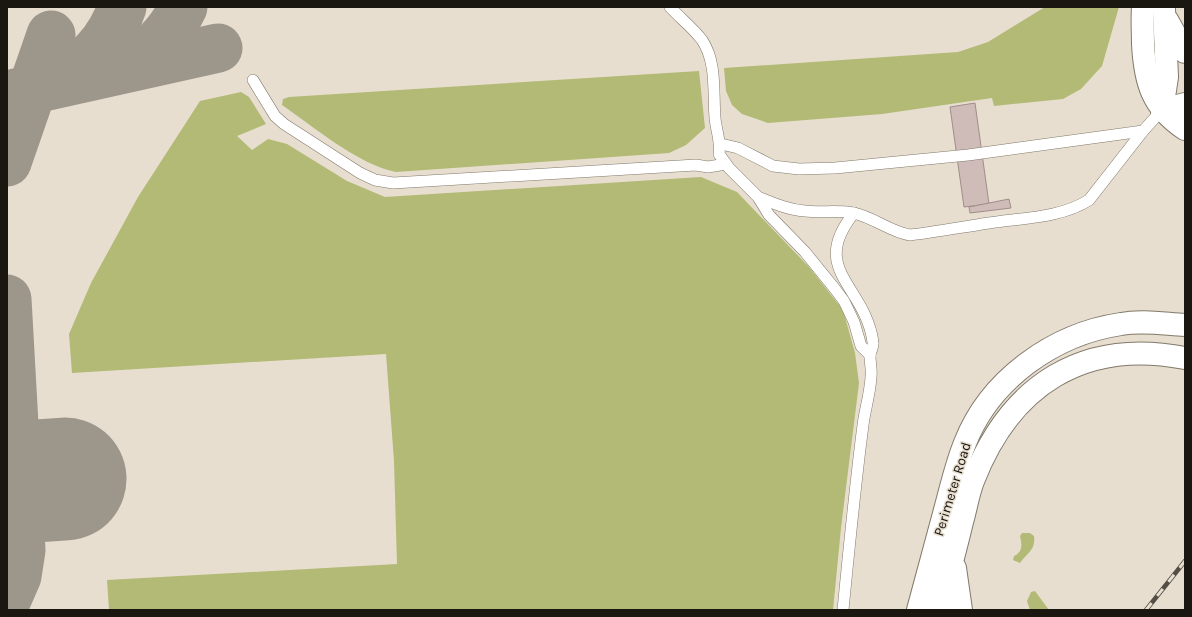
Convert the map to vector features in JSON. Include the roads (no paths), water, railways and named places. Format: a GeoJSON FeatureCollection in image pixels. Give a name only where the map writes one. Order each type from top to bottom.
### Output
{"type":"FeatureCollection","features":[{"type":"Feature","properties":{"kind":"street"},"geometry":{"type":"LineString","coordinates":[[1157,8],[1185,52]]}},
{"type":"Feature","properties":{"kind":"street"},"geometry":{"type":"LineString","coordinates":[[1157,8],[1167,77],[1162,110]]}},
{"type":"Feature","properties":{"kind":"street"},"geometry":{"type":"LineString","coordinates":[[1162,110],[1185,104]]}},
{"type":"Feature","properties":{"kind":"street"},"geometry":{"type":"LineString","coordinates":[[1162,110],[1185,129]]}},
{"type":"Feature","properties":{"kind":"street","name":"Perimeter Road"},"geometry":{"type":"LineString","coordinates":[[918,610],[965,443],[983,407],[1007,381],[1034,358],[1060,342],[1092,330],[1122,323],[1185,325]]}},
{"type":"Feature","properties":{"kind":"street","name":"Perimeter Road"},"geometry":{"type":"LineString","coordinates":[[939,610],[973,482],[981,462],[1003,425],[1016,408],[1032,392],[1055,376],[1076,364],[1099,357],[1122,353],[1148,353],[1185,358]]}},
{"type":"Feature","properties":{"kind":"street"},"geometry":{"type":"LineString","coordinates":[[953,556],[961,610]]}},
{"type":"Feature","properties":{"kind":"lane"},"geometry":{"type":"LineString","coordinates":[[670,7],[701,40],[709,55],[712,70],[716,128],[721,144],[719,154],[745,186],[758,197],[769,215],[805,252],[844,300],[854,322],[861,346],[870,355]]}},
{"type":"Feature","properties":{"kind":"lane"},"geometry":{"type":"LineString","coordinates":[[253,80],[275,116],[284,124],[360,173],[375,180],[393,183],[726,164]]}},
{"type":"Feature","properties":{"kind":"lane"},"geometry":{"type":"LineString","coordinates":[[758,197],[781,206],[802,211],[854,213],[883,223],[892,230],[910,235],[1068,210],[1078,207],[1089,200],[1143,131],[1162,110]]}},
{"type":"Feature","properties":{"kind":"lane"},"geometry":{"type":"LineString","coordinates":[[721,144],[738,148],[773,166],[799,169],[835,168],[968,155],[1143,131]]}},
{"type":"Feature","properties":{"kind":"lane"},"geometry":{"type":"LineString","coordinates":[[843,610],[858,461],[871,378],[870,355],[874,344],[868,323],[858,299],[840,272],[835,254],[838,237],[843,226],[854,213]]}},
{"type":"Feature","properties":{"kind":"railway"},"geometry":{"type":"LineString","coordinates":[[1146,610],[1185,561]]}}]}
